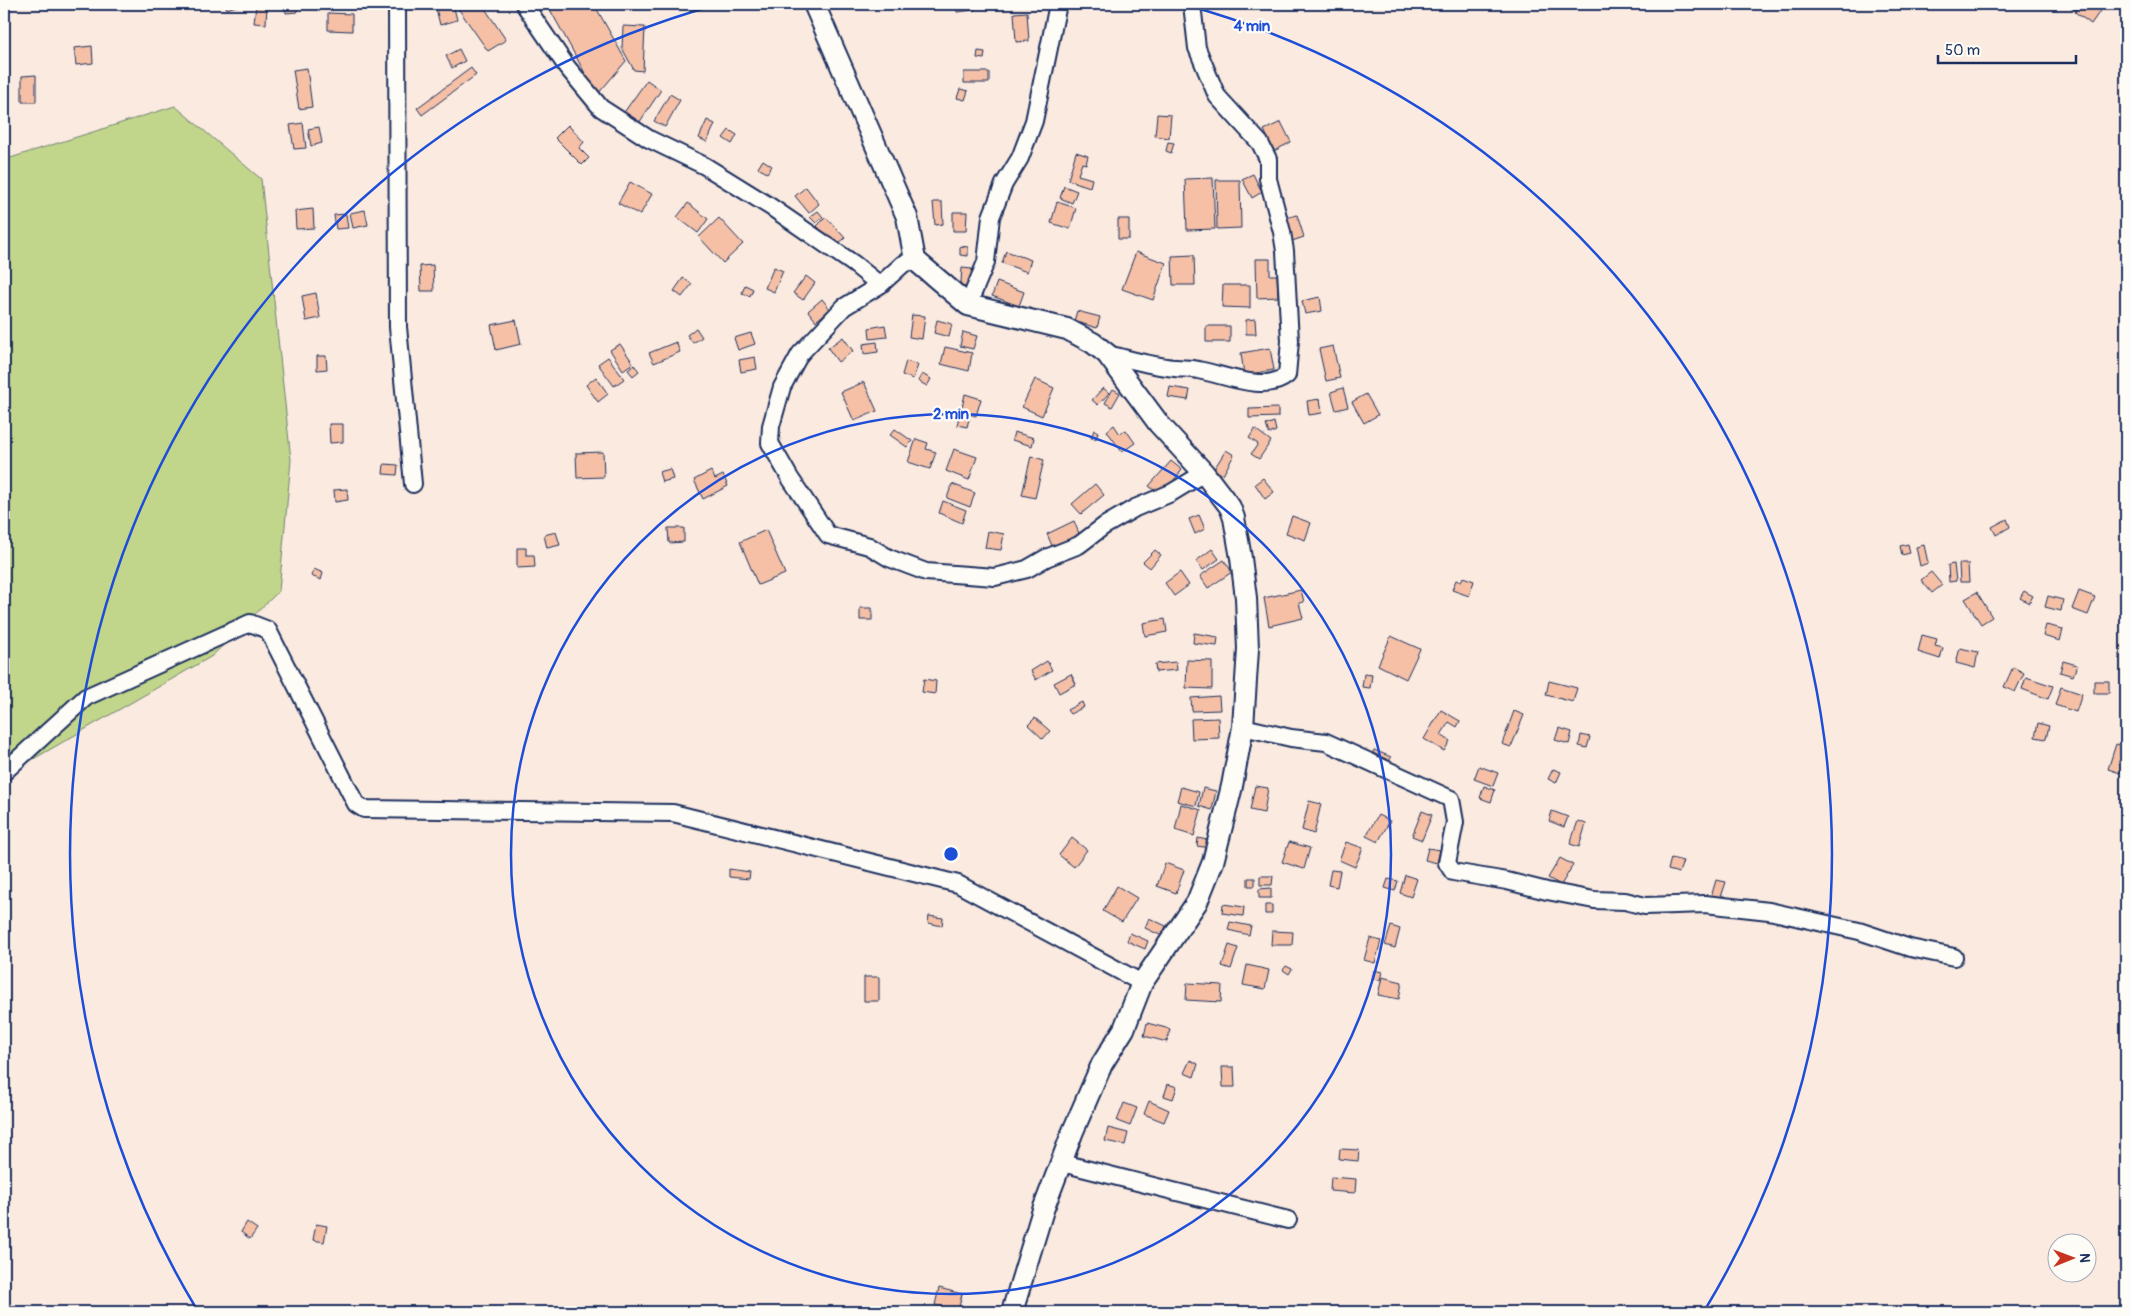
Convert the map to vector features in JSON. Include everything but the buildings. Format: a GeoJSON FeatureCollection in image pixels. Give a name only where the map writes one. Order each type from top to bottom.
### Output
{"type":"FeatureCollection","features":[{"type":"Feature","properties":{"kind":"street"},"geometry":{"type":"LineString","coordinates":[[397,4],[398,327],[413,484]]}},
{"type":"Feature","properties":{"kind":"street"},"geometry":{"type":"LineString","coordinates":[[524,4],[567,67],[601,108],[649,139],[705,166],[771,207],[854,264],[880,285]]}},
{"type":"Feature","properties":{"kind":"street"},"geometry":{"type":"LineString","coordinates":[[814,4],[907,217],[915,260],[968,305],[1067,328],[1093,343],[1107,354],[1159,424],[1204,473],[1230,507],[1234,518],[1241,558],[1246,598],[1248,649],[1244,726],[1232,786],[1213,862],[1197,902],[1142,983],[1124,1028],[1102,1064],[1044,1210],[1012,1312]]}},
{"type":"Feature","properties":{"kind":"street"},"geometry":{"type":"LineString","coordinates":[[968,305],[986,262],[991,217],[1004,184],[1024,150],[1034,120],[1058,4]]}},
{"type":"Feature","properties":{"kind":"street"},"geometry":{"type":"LineString","coordinates":[[1107,354],[1174,368],[1195,369],[1254,382],[1272,382],[1281,380],[1287,375],[1290,341],[1285,251],[1268,179],[1268,160],[1260,143],[1217,96],[1197,48],[1192,4]]}},
{"type":"Feature","properties":{"kind":"street"},"geometry":{"type":"LineString","coordinates":[[915,260],[903,264],[880,285],[844,307],[800,354],[782,387],[771,426],[770,443],[790,478],[828,534],[868,546],[889,558],[926,572],[995,577],[1027,569],[1046,558],[1079,545],[1104,526],[1135,508],[1172,493],[1204,473]]}},
{"type":"Feature","properties":{"kind":"street"},"geometry":{"type":"LineString","coordinates":[[4,772],[86,697],[250,623],[268,630],[356,804],[364,809],[673,813],[958,884],[1142,983]]}},
{"type":"Feature","properties":{"kind":"street"},"geometry":{"type":"LineString","coordinates":[[1244,726],[1291,738],[1326,742],[1451,800],[1455,822],[1447,863],[1453,872],[1507,881],[1594,900],[1625,901],[1645,906],[1705,904],[1769,911],[1859,931],[1910,948],[1954,957]]}},
{"type":"Feature","properties":{"kind":"street"},"geometry":{"type":"LineString","coordinates":[[1062,1163],[1288,1220]]}},
{"type":"Feature","properties":{"kind":"green space"},"geometry":{"type":"Polygon","coordinates":[[[175,106],[261,179],[291,460],[279,591],[212,656],[4,776],[4,160],[175,106]]]}}]}
